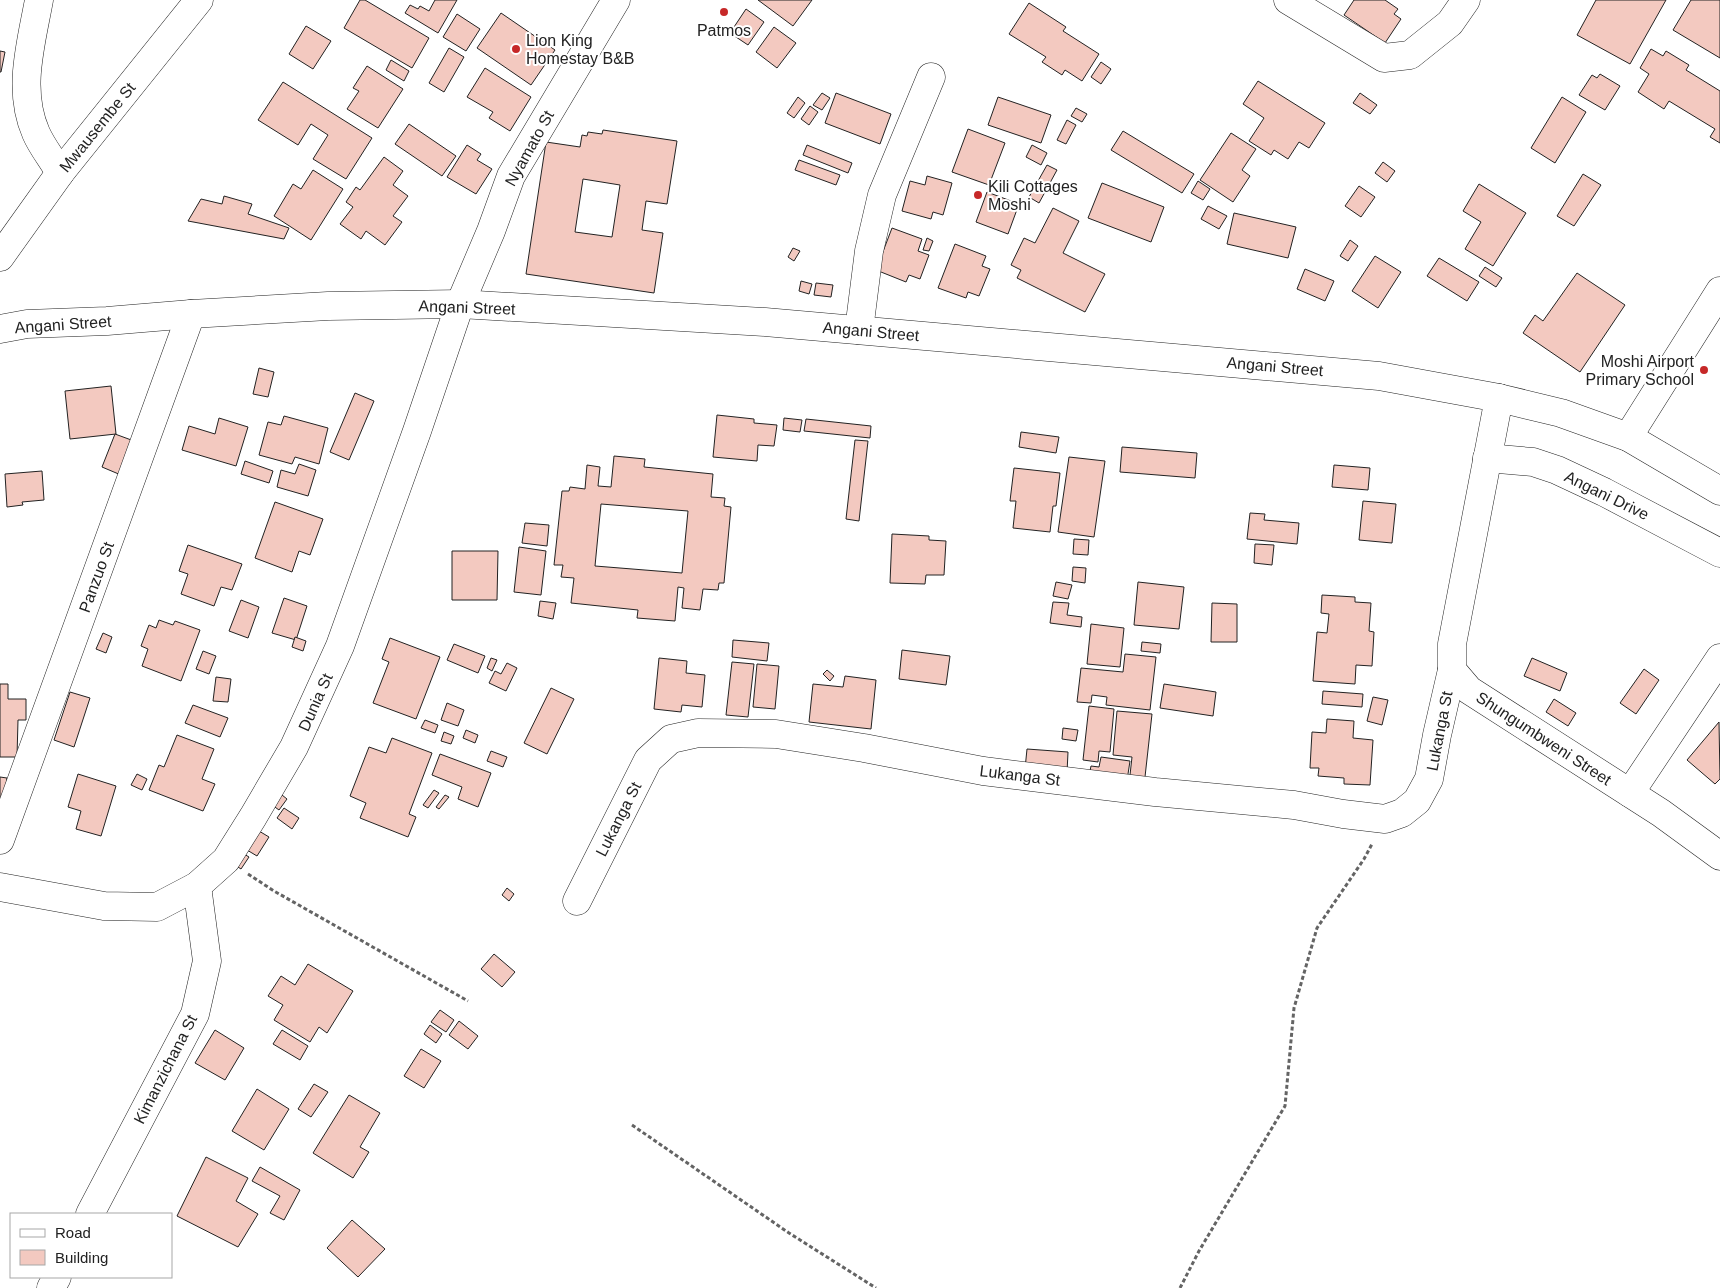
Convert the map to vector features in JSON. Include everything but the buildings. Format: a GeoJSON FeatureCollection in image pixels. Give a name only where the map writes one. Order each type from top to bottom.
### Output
{"type":"FeatureCollection","features":[{"type":"Feature","properties":{"kind":"street"},"geometry":{"type":"LineString","coordinates":[[39,0],[25,74],[28,108],[36,133],[60,173]]}},
{"type":"Feature","properties":{"kind":"street","name":"Mwausembe St"},"geometry":{"type":"LineString","coordinates":[[0,258],[60,173],[199,0]]}},
{"type":"Feature","properties":{"kind":"street","name":"Nyamato St"},"geometry":{"type":"LineString","coordinates":[[460,304],[492,231],[511,176],[616,0]]}},
{"type":"Feature","properties":{"kind":"street"},"geometry":{"type":"LineString","coordinates":[[1288,0],[1384,58],[1410,55],[1450,23],[1466,0]]}},
{"type":"Feature","properties":{"kind":"street"},"geometry":{"type":"LineString","coordinates":[[859,330],[869,251],[882,195],[931,77]]}},
{"type":"Feature","properties":{"kind":"street"},"geometry":{"type":"LineString","coordinates":[[1628,437],[1720,291]]}},
{"type":"Feature","properties":{"kind":"street","name":"Angani Street"},"geometry":{"type":"LineString","coordinates":[[0,329],[27,324],[107,321],[328,306],[460,304],[765,322],[1379,376],[1499,398],[1561,413],[1628,437],[1720,491]]}},
{"type":"Feature","properties":{"kind":"street","name":"Dunia St"},"geometry":{"type":"LineString","coordinates":[[0,887],[104,906],[157,908],[197,886],[226,860],[294,747],[340,646],[414,441],[460,304]]}},
{"type":"Feature","properties":{"kind":"street","name":"Panzuo St"},"geometry":{"type":"LineString","coordinates":[[0,840],[191,314]]}},
{"type":"Feature","properties":{"kind":"street"},"geometry":{"type":"LineString","coordinates":[[1452,670],[1452,644],[1499,398]]}},
{"type":"Feature","properties":{"kind":"street","name":"Angani Drive"},"geometry":{"type":"LineString","coordinates":[[1488,458],[1533,462],[1557,470],[1604,492],[1720,553]]}},
{"type":"Feature","properties":{"kind":"street"},"geometry":{"type":"LineString","coordinates":[[1630,793],[1720,658]]}},
{"type":"Feature","properties":{"kind":"street","name":"Shungumbweni Street"},"geometry":{"type":"LineString","coordinates":[[1452,670],[1469,690],[1630,793],[1720,856]]}},
{"type":"Feature","properties":{"kind":"street","name":"Lukanga St"},"geometry":{"type":"LineString","coordinates":[[577,902],[648,760],[671,739],[698,732],[776,734],[864,748],[983,771],[1155,792],[1294,805],[1385,820],[1402,813],[1417,801],[1430,779],[1437,735],[1452,670]]}},
{"type":"Feature","properties":{"kind":"street","name":"Kimanzichana St"},"geometry":{"type":"LineString","coordinates":[[91,1213],[195,1014],[207,961],[197,886]]}},
{"type":"Feature","properties":{"kind":"path"},"geometry":{"type":"LineString","coordinates":[[1180,1288],[1199,1251],[1285,1106],[1294,1008],[1318,928],[1364,859],[1385,820]]}},
{"type":"Feature","properties":{"kind":"path"},"geometry":{"type":"LineString","coordinates":[[226,860],[274,891],[468,1000]]}},
{"type":"Feature","properties":{"kind":"path"},"geometry":{"type":"LineString","coordinates":[[632,1125],[789,1233],[876,1288]]}},
{"type":"Feature","properties":{"kind":"place","name":"Patmos"},"geometry":{"type":"Point","coordinates":[724,12]}},
{"type":"Feature","properties":{"kind":"place","name":"Lion King Homestay B&B"},"geometry":{"type":"Point","coordinates":[516,49]}},
{"type":"Feature","properties":{"kind":"place","name":"Kili Cottages Moshi"},"geometry":{"type":"Point","coordinates":[978,195]}},
{"type":"Feature","properties":{"kind":"place","name":"Moshi Airport Primary School"},"geometry":{"type":"Point","coordinates":[1704,370]}}]}
